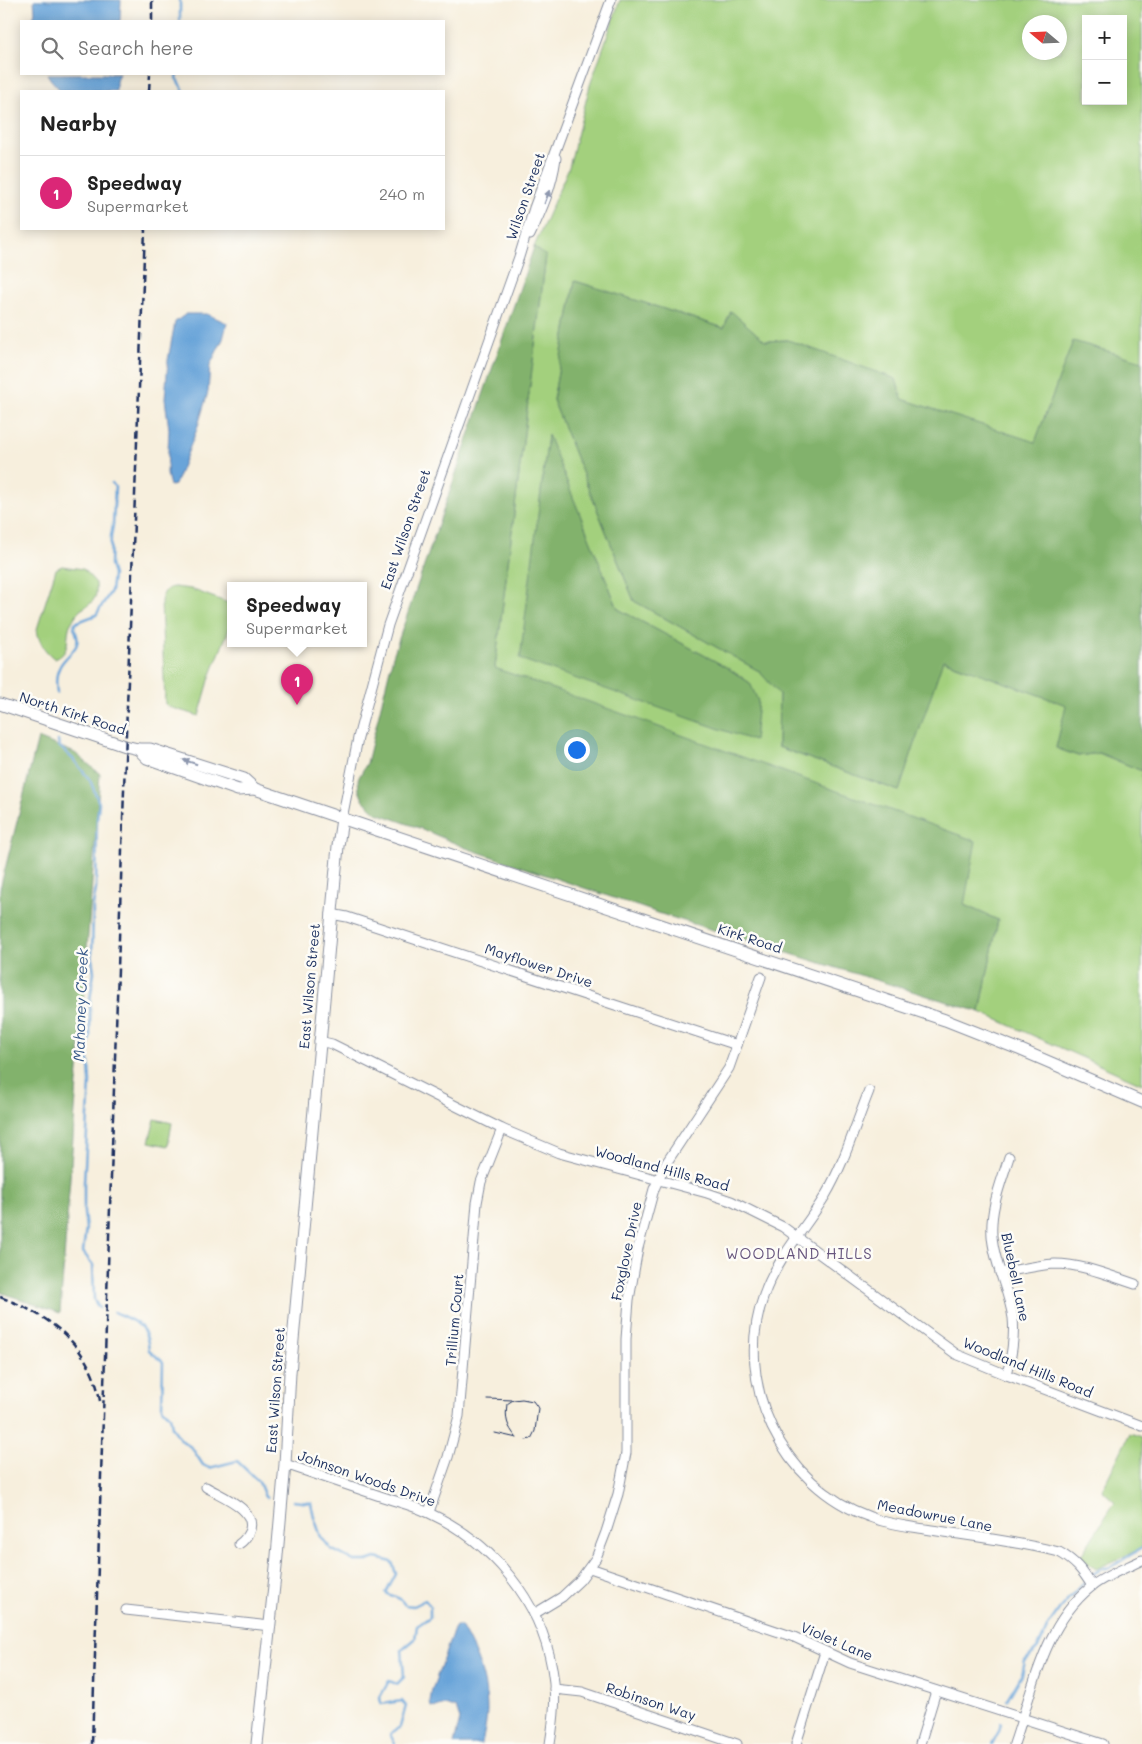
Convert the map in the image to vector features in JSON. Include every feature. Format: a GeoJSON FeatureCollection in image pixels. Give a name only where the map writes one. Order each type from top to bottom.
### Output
{"type":"FeatureCollection","features":[{"type":"Feature","properties":{"kind":"street","name":"Wilson Street"},"geometry":{"type":"LineString","coordinates":[[519,257],[543,210],[550,190],[557,148],[611,0]]}},
{"type":"Feature","properties":{"kind":"street","name":"East Wilson Street"},"geometry":{"type":"LineString","coordinates":[[258,1744],[285,1464],[290,1373],[319,1041],[342,819],[359,731],[388,625],[431,499],[519,257]]}},
{"type":"Feature","properties":{"kind":"street","name":"North Kirk Road"},"geometry":{"type":"LineString","coordinates":[[0,704],[138,750],[147,758],[238,790],[255,788],[342,819]]}},
{"type":"Feature","properties":{"kind":"street","name":"Kirk Road"},"geometry":{"type":"LineString","coordinates":[[342,819],[945,1020],[1048,1061],[1142,1102]]}},
{"type":"Feature","properties":{"kind":"street","name":"Mayflower Drive"},"geometry":{"type":"LineString","coordinates":[[331,914],[347,917],[737,1045]]}},
{"type":"Feature","properties":{"kind":"street","name":"Foxglove Drive"},"geometry":{"type":"LineString","coordinates":[[534,1614],[569,1592],[590,1568],[598,1554],[606,1532],[622,1479],[626,1440],[626,1339],[629,1300],[638,1248],[657,1180],[728,1068],[761,977]]}},
{"type":"Feature","properties":{"kind":"street","name":"Woodland Hills Road"},"geometry":{"type":"LineString","coordinates":[[319,1041],[332,1044],[502,1129],[559,1153],[713,1194],[731,1201],[766,1218],[797,1238],[948,1349],[1007,1376],[1142,1426]]}},
{"type":"Feature","properties":{"kind":"street","name":"Meadowrue Lane"},"geometry":{"type":"LineString","coordinates":[[869,1091],[833,1181],[778,1265],[763,1297],[757,1321],[754,1349],[756,1374],[764,1408],[773,1432],[794,1463],[821,1489],[863,1515],[886,1522],[1059,1552],[1083,1570],[1092,1586]]}},
{"type":"Feature","properties":{"kind":"street","name":"Trillium Court"},"geometry":{"type":"LineString","coordinates":[[429,1512],[448,1458],[459,1416],[477,1204],[481,1182],[502,1129]]}},
{"type":"Feature","properties":{"kind":"street","name":"Bluebell Lane"},"geometry":{"type":"LineString","coordinates":[[1007,1376],[1012,1350],[1013,1328],[1010,1306],[993,1245],[992,1216],[1009,1157]]}},
{"type":"Feature","properties":{"kind":"street"},"geometry":{"type":"LineString","coordinates":[[1000,1273],[1062,1264],[1080,1267],[1135,1284]]}},
{"type":"Feature","properties":{"kind":"street","name":"Johnson Woods Drive"},"geometry":{"type":"LineString","coordinates":[[285,1464],[429,1512],[456,1528],[485,1550],[513,1580],[534,1614],[548,1650],[554,1689],[554,1718],[550,1744]]}},
{"type":"Feature","properties":{"kind":"street"},"geometry":{"type":"LineString","coordinates":[[206,1487],[246,1512],[251,1526],[244,1541],[239,1544]]}},
{"type":"Feature","properties":{"kind":"street"},"geometry":{"type":"LineString","coordinates":[[1014,1744],[1043,1656],[1052,1636],[1068,1611],[1092,1586],[1142,1560]]}},
{"type":"Feature","properties":{"kind":"street","name":"Violet Lane"},"geometry":{"type":"LineString","coordinates":[[590,1568],[794,1637],[850,1664],[1102,1744]]}},
{"type":"Feature","properties":{"kind":"street"},"geometry":{"type":"LineString","coordinates":[[126,1610],[270,1626]]}},
{"type":"Feature","properties":{"kind":"street"},"geometry":{"type":"LineString","coordinates":[[796,1744],[825,1652]]}},
{"type":"Feature","properties":{"kind":"street","name":"Robinson Way"},"geometry":{"type":"LineString","coordinates":[[554,1689],[582,1692],[737,1744]]}},
{"type":"Feature","properties":{"kind":"street"},"geometry":{"type":"LineString","coordinates":[[920,1744],[936,1691]]}},
{"type":"Feature","properties":{"kind":"green space"},"geometry":{"type":"Polygon","coordinates":[[[620,0],[1142,0],[1142,361],[1073,342],[1035,443],[902,399],[788,340],[765,341],[731,312],[724,328],[575,281],[553,400],[634,601],[759,671],[779,693],[778,747],[899,791],[942,660],[1067,705],[1056,748],[1078,756],[1099,753],[1142,771],[1142,1084],[980,1012],[998,920],[964,905],[495,668],[546,256],[534,247],[569,167],[590,85],[620,0]],[[548,436],[521,659],[750,683],[726,667],[618,609],[548,436]]]}},
{"type":"Feature","properties":{"kind":"green space"},"geometry":{"type":"Polygon","coordinates":[[[534,247],[546,256],[495,668],[976,841],[964,905],[998,920],[980,1012],[661,914],[466,848],[422,829],[377,813],[363,800],[359,790],[358,779],[367,763],[393,656],[534,247]]]}},
{"type":"Feature","properties":{"kind":"green space"},"geometry":{"type":"Polygon","coordinates":[[[575,281],[724,328],[731,311],[765,341],[788,340],[896,379],[902,399],[1035,442],[1073,341],[1142,361],[1142,771],[1099,753],[1078,756],[1056,748],[1066,705],[943,660],[899,791],[778,747],[779,694],[759,671],[634,601],[553,400],[575,281]]]}},
{"type":"Feature","properties":{"kind":"green space"},"geometry":{"type":"Polygon","coordinates":[[[548,435],[618,609],[726,667],[750,683],[758,701],[754,741],[520,659],[548,435]]]}},
{"type":"Feature","properties":{"kind":"green space"},"geometry":{"type":"Polygon","coordinates":[[[62,566],[83,569],[96,583],[96,591],[92,602],[80,610],[70,625],[66,649],[64,653],[55,659],[43,646],[37,629],[56,569],[62,566]]]}},
{"type":"Feature","properties":{"kind":"green space"},"geometry":{"type":"Polygon","coordinates":[[[169,588],[191,589],[227,602],[227,634],[210,677],[199,716],[165,704],[161,601],[165,591],[169,588]]]}},
{"type":"Feature","properties":{"kind":"green space"},"geometry":{"type":"Polygon","coordinates":[[[38,738],[75,753],[100,774],[60,1313],[0,1292],[0,889],[38,738]]]}},
{"type":"Feature","properties":{"kind":"green space"},"geometry":{"type":"Polygon","coordinates":[[[155,1119],[172,1123],[168,1146],[149,1142],[155,1119]]]}},
{"type":"Feature","properties":{"kind":"green space"},"geometry":{"type":"Polygon","coordinates":[[[1130,1433],[1142,1437],[1142,1548],[1096,1569],[1080,1557],[1115,1502],[1102,1490],[1130,1433]]]}},
{"type":"Feature","properties":{"kind":"water"},"geometry":{"type":"Polygon","coordinates":[[[34,0],[121,0],[120,20],[32,20],[35,12],[34,0]]]}},
{"type":"Feature","properties":{"kind":"water"},"geometry":{"type":"Polygon","coordinates":[[[48,75],[119,75],[116,81],[116,90],[60,90],[48,75]]]}},
{"type":"Feature","properties":{"kind":"water"},"geometry":{"type":"Polygon","coordinates":[[[186,314],[207,314],[227,323],[223,339],[210,365],[208,392],[197,429],[175,485],[170,486],[167,474],[169,429],[165,399],[168,360],[175,322],[186,314]]]}},
{"type":"Feature","properties":{"kind":"water"},"geometry":{"type":"Polygon","coordinates":[[[456,1626],[461,1626],[476,1656],[483,1676],[487,1710],[482,1744],[454,1744],[460,1719],[456,1709],[445,1705],[436,1708],[431,1707],[432,1690],[456,1626]]]}},
{"type":"Feature","properties":{"kind":"waterway"},"geometry":{"type":"LineString","coordinates":[[180,0],[180,20]]}},
{"type":"Feature","properties":{"kind":"waterway"},"geometry":{"type":"LineString","coordinates":[[177,75],[176,78],[183,90]]}},
{"type":"Feature","properties":{"kind":"waterway","name":"Mahoney Creek"},"geometry":{"type":"LineString","coordinates":[[57,693],[56,680],[58,669],[76,646],[75,623],[96,615],[111,591],[113,575],[110,565],[111,536],[115,487],[112,483]]}},
{"type":"Feature","properties":{"kind":"waterway","name":"Mahoney Creek"},"geometry":{"type":"LineString","coordinates":[[58,741],[59,746],[73,759],[90,780],[99,803],[96,889],[93,905],[92,959],[94,972],[90,1000],[90,1037],[88,1047],[90,1082],[84,1182],[86,1228],[83,1252],[93,1265],[94,1300],[99,1308]]}},
{"type":"Feature","properties":{"kind":"waterway","name":"Mahoney Creek"},"geometry":{"type":"LineString","coordinates":[[114,1312],[128,1318],[143,1329],[146,1334],[149,1350],[163,1362],[162,1408],[170,1416],[172,1427],[181,1440],[192,1448],[203,1465],[209,1468],[237,1461],[259,1482],[267,1498]]}},
{"type":"Feature","properties":{"kind":"waterway","name":"Mahoney Creek"},"geometry":{"type":"LineString","coordinates":[[293,1501],[311,1503],[321,1537],[331,1549],[354,1561],[367,1561],[376,1558],[392,1562],[396,1574],[386,1593],[400,1599],[405,1605],[413,1606],[425,1600],[430,1606],[430,1617],[417,1626],[415,1639],[402,1650],[404,1677],[397,1684],[389,1681],[380,1697],[381,1704],[402,1701],[406,1706],[400,1727],[390,1734],[395,1744]]}},
{"type":"Feature","properties":{"kind":"waterway"},"geometry":{"type":"LineString","coordinates":[[1093,1574],[1101,1569],[1111,1567],[1142,1548]]}},
{"type":"Feature","properties":{"kind":"waterway"},"geometry":{"type":"LineString","coordinates":[[1007,1700],[1022,1675],[1025,1661],[1038,1648],[1048,1626],[1060,1608],[1083,1583]]}},
{"type":"Feature","properties":{"kind":"waterway"},"geometry":{"type":"LineString","coordinates":[[992,1744],[1001,1723]]}},
{"type":"Feature","properties":{"kind":"tram line"},"geometry":{"type":"LineString","coordinates":[[487,1399],[522,1399],[533,1401],[538,1408],[535,1431],[531,1439],[526,1440]]}},
{"type":"Feature","properties":{"kind":"tram line"},"geometry":{"type":"LineString","coordinates":[[513,1400],[507,1404],[506,1414],[509,1426],[516,1437]]}},
{"type":"Feature","properties":{"kind":"tram line"},"geometry":{"type":"LineString","coordinates":[[495,1433],[517,1438]]}},
{"type":"Feature","properties":{"kind":"railway"},"geometry":{"type":"LineString","coordinates":[[152,0],[152,20]]}},
{"type":"Feature","properties":{"kind":"railway"},"geometry":{"type":"LineString","coordinates":[[149,90],[150,75]]}},
{"type":"Feature","properties":{"kind":"railway"},"geometry":{"type":"LineString","coordinates":[[92,1744],[145,230]]}},
{"type":"Feature","properties":{"kind":"railway"},"geometry":{"type":"LineString","coordinates":[[0,1297],[35,1313],[65,1335],[88,1364],[100,1401]]}},
{"type":"Feature","properties":{"kind":"place","name":"Speedway"},"geometry":{"type":"Point","coordinates":[297,705]}},
{"type":"Feature","properties":{"kind":"district","name":"WOODLAND HILLS"},"geometry":{"type":"Point","coordinates":[799,1253]}}]}
